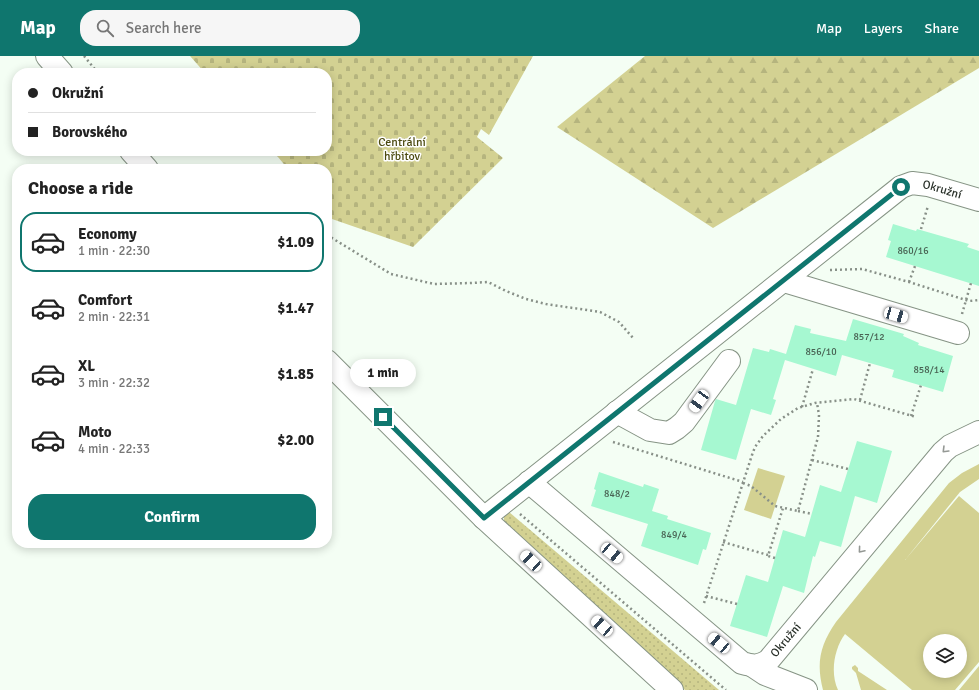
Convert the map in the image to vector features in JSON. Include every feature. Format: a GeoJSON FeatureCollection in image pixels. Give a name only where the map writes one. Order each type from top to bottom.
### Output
{"type":"FeatureCollection","features":[{"type":"Feature","properties":{"kind":"street"},"geometry":{"type":"LineString","coordinates":[[47,56],[58,68]]}},
{"type":"Feature","properties":{"kind":"street"},"geometry":{"type":"LineString","coordinates":[[135,156],[143,164]]}},
{"type":"Feature","properties":{"kind":"street","name":"Okružní"},"geometry":{"type":"LineString","coordinates":[[484,518],[901,187],[912,183],[928,185],[979,200]]}},
{"type":"Feature","properties":{"kind":"street"},"geometry":{"type":"LineString","coordinates":[[784,281],[960,324]]}},
{"type":"Feature","properties":{"kind":"street"},"geometry":{"type":"LineString","coordinates":[[617,412],[650,430],[669,432],[684,422],[729,361]]}},
{"type":"Feature","properties":{"kind":"street"},"geometry":{"type":"LineString","coordinates":[[332,366],[484,518],[672,690]]}},
{"type":"Feature","properties":{"kind":"street","name":"Okružní"},"geometry":{"type":"LineString","coordinates":[[753,666],[761,665],[768,661],[943,452],[962,439],[979,432]]}},
{"type":"Feature","properties":{"kind":"street"},"geometry":{"type":"LineString","coordinates":[[529,482],[742,662],[753,666],[765,674],[806,690]]}},
{"type":"Feature","properties":{"kind":"path"},"geometry":{"type":"LineString","coordinates":[[84,56],[94,68]]}},
{"type":"Feature","properties":{"kind":"path"},"geometry":{"type":"LineString","coordinates":[[920,230],[930,202]]}},
{"type":"Feature","properties":{"kind":"path"},"geometry":{"type":"LineString","coordinates":[[332,237],[391,274],[434,284],[471,284],[488,282],[526,299],[546,304],[600,312],[619,322],[633,338]]}},
{"type":"Feature","properties":{"kind":"path"},"geometry":{"type":"LineString","coordinates":[[909,282],[915,266]]}},
{"type":"Feature","properties":{"kind":"path"},"geometry":{"type":"LineString","coordinates":[[825,270],[862,269],[969,301],[979,300]]}},
{"type":"Feature","properties":{"kind":"path"},"geometry":{"type":"LineString","coordinates":[[960,324],[971,283]]}},
{"type":"Feature","properties":{"kind":"path"},"geometry":{"type":"LineString","coordinates":[[860,400],[870,363]]}},
{"type":"Feature","properties":{"kind":"path"},"geometry":{"type":"LineString","coordinates":[[802,407],[813,369]]}},
{"type":"Feature","properties":{"kind":"path"},"geometry":{"type":"LineString","coordinates":[[911,416],[920,385]]}},
{"type":"Feature","properties":{"kind":"path"},"geometry":{"type":"LineString","coordinates":[[704,603],[755,447],[763,436],[781,419],[802,407],[817,403],[854,399],[916,417]]}},
{"type":"Feature","properties":{"kind":"path"},"geometry":{"type":"LineString","coordinates":[[798,511],[818,437],[819,415],[817,403]]}},
{"type":"Feature","properties":{"kind":"path"},"geometry":{"type":"LineString","coordinates":[[609,441],[743,482],[751,486],[775,506],[812,514]]}},
{"type":"Feature","properties":{"kind":"path"},"geometry":{"type":"LineString","coordinates":[[812,460],[848,469]]}},
{"type":"Feature","properties":{"kind":"path"},"geometry":{"type":"LineString","coordinates":[[505,501],[726,690]]}},
{"type":"Feature","properties":{"kind":"path"},"geometry":{"type":"LineString","coordinates":[[768,554],[783,508]]}},
{"type":"Feature","properties":{"kind":"path"},"geometry":{"type":"LineString","coordinates":[[724,542],[768,554],[768,556],[775,558]]}},
{"type":"Feature","properties":{"kind":"path"},"geometry":{"type":"LineString","coordinates":[[706,596],[737,604]]}},
{"type":"Feature","properties":{"kind":"green space","name":"Centrální hřbitov"},"geometry":{"type":"Polygon","coordinates":[[[190,56],[533,56],[489,135],[481,129],[477,137],[503,158],[413,247],[332,219],[332,164],[284,164],[277,156],[332,156],[332,68],[201,68],[190,56]]]}},
{"type":"Feature","properties":{"kind":"green space"},"geometry":{"type":"Polygon","coordinates":[[[645,56],[979,56],[979,68],[713,228],[557,127],[645,56]]]}},
{"type":"Feature","properties":{"kind":"green space"},"geometry":{"type":"Polygon","coordinates":[[[979,464],[979,479],[960,492],[905,560],[959,496],[979,513],[979,662],[967,676],[967,634],[923,634],[923,678],[965,678],[955,690],[912,690],[845,634],[838,647],[834,661],[834,676],[838,690],[823,690],[820,671],[821,654],[831,630],[949,483],[962,473],[979,464]]]}},
{"type":"Feature","properties":{"kind":"green space"},"geometry":{"type":"Polygon","coordinates":[[[758,468],[785,476],[771,519],[744,510],[758,468]]]}},
{"type":"Feature","properties":{"kind":"green space"},"geometry":{"type":"Polygon","coordinates":[[[509,512],[719,690],[685,690],[615,628],[504,523],[504,515],[509,512]]]}},
{"type":"Feature","properties":{"kind":"green space"},"geometry":{"type":"Polygon","coordinates":[[[855,665],[858,668],[858,671],[887,690],[861,690],[856,673],[852,669],[855,665]]]}},
{"type":"Feature","properties":{"kind":"green space"},"geometry":{"type":"Polygon","coordinates":[[[979,666],[979,690],[959,690],[979,666]]]}},
{"type":"Feature","properties":{"kind":"building"},"geometry":{"type":"Polygon","coordinates":[[[893,224],[916,231],[917,229],[969,244],[967,247],[979,251],[979,286],[886,257],[891,241],[888,240],[893,224]]]}},
{"type":"Feature","properties":{"kind":"building"},"geometry":{"type":"Polygon","coordinates":[[[853,319],[904,334],[903,336],[919,343],[918,345],[953,356],[943,392],[892,377],[894,370],[842,355],[836,376],[785,360],[773,399],[776,400],[771,415],[751,409],[736,460],[701,450],[716,399],[736,405],[753,348],[769,352],[770,349],[786,354],[795,325],[811,329],[810,333],[846,341],[853,319]]]}},
{"type":"Feature","properties":{"kind":"building"},"geometry":{"type":"Polygon","coordinates":[[[857,441],[892,451],[877,503],[855,496],[841,547],[820,541],[815,557],[813,556],[804,593],[783,586],[767,637],[730,626],[746,575],[768,582],[783,530],[805,537],[820,485],[841,492],[857,441]]]}},
{"type":"Feature","properties":{"kind":"building"},"geometry":{"type":"Polygon","coordinates":[[[599,472],[643,487],[644,484],[659,489],[652,511],[668,516],[667,519],[711,533],[706,550],[703,549],[698,565],[641,546],[648,524],[591,506],[596,490],[594,489],[599,472]]]}},
{"type":"Feature","properties":{"kind":"route"},"geometry":{"type":"LineString","coordinates":[[383,417],[484,518],[901,187]]}}]}
